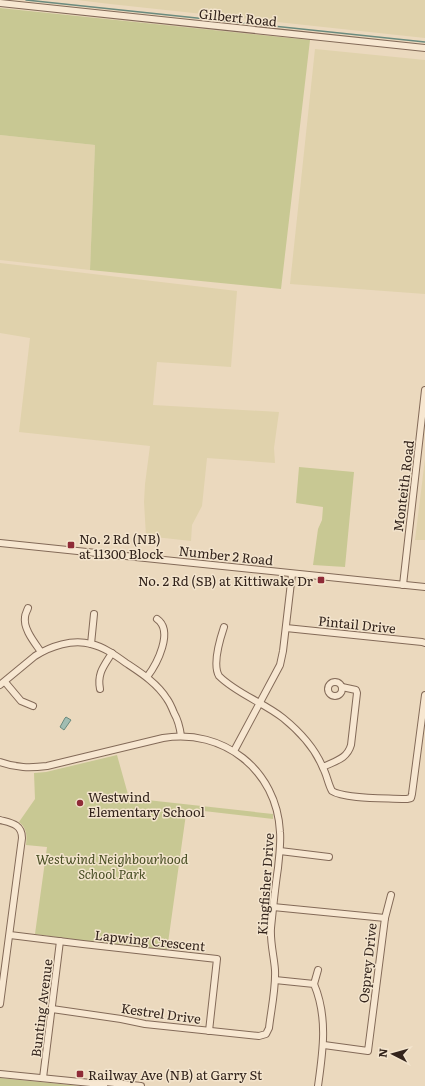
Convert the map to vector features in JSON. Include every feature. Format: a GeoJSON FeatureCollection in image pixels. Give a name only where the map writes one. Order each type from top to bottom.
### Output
{"type":"FeatureCollection","features":[{"type":"Feature","properties":{"kind":"street","name":"Gilbert Road"},"geometry":{"type":"LineString","coordinates":[[0,3],[425,48]]}},
{"type":"Feature","properties":{"kind":"street","name":"Monteith Road"},"geometry":{"type":"LineString","coordinates":[[403,585],[425,390]]}},
{"type":"Feature","properties":{"kind":"street","name":"Number 2 Road"},"geometry":{"type":"LineString","coordinates":[[0,543],[425,587]]}},
{"type":"Feature","properties":{"kind":"street"},"geometry":{"type":"LineString","coordinates":[[234,751],[280,665],[292,574]]}},
{"type":"Feature","properties":{"kind":"street"},"geometry":{"type":"LineString","coordinates":[[28,608],[24,619],[25,625],[30,637],[41,652]]}},
{"type":"Feature","properties":{"kind":"street"},"geometry":{"type":"LineString","coordinates":[[91,644],[94,614]]}},
{"type":"Feature","properties":{"kind":"street"},"geometry":{"type":"LineString","coordinates":[[147,677],[156,665],[162,647],[164,628],[162,623],[157,618]]}},
{"type":"Feature","properties":{"kind":"street"},"geometry":{"type":"LineString","coordinates":[[224,627],[219,643],[216,666],[220,677],[241,694],[282,717],[298,732],[308,743],[323,767],[332,791],[340,795],[402,799],[411,798],[425,695]]}},
{"type":"Feature","properties":{"kind":"street","name":"Pintail Drive"},"geometry":{"type":"LineString","coordinates":[[286,628],[392,638],[425,643]]}},
{"type":"Feature","properties":{"kind":"street"},"geometry":{"type":"LineString","coordinates":[[33,706],[21,701],[2,683],[41,652],[57,645],[67,643],[75,642],[91,644],[112,653],[147,677],[157,686],[167,698],[176,717],[181,736]]}},
{"type":"Feature","properties":{"kind":"street"},"geometry":{"type":"LineString","coordinates":[[100,689],[100,672],[112,653]]}},
{"type":"Feature","properties":{"kind":"street"},"geometry":{"type":"LineString","coordinates":[[323,767],[340,759],[350,750],[357,693],[356,690],[342,687]]}},
{"type":"Feature","properties":{"kind":"street","name":"Kingfisher Drive"},"geometry":{"type":"LineString","coordinates":[[0,762],[9,766],[28,768],[47,766],[135,744],[181,736],[193,737],[220,744],[234,751],[249,763],[264,779],[275,802],[279,818],[280,832],[280,851],[271,935],[275,980],[269,1028],[266,1034]]}},
{"type":"Feature","properties":{"kind":"street"},"geometry":{"type":"LineString","coordinates":[[0,820],[19,827],[22,835],[0,1004]]}},
{"type":"Feature","properties":{"kind":"street"},"geometry":{"type":"LineString","coordinates":[[280,851],[330,856]]}},
{"type":"Feature","properties":{"kind":"street"},"geometry":{"type":"LineString","coordinates":[[385,918],[391,895]]}},
{"type":"Feature","properties":{"kind":"street","name":"Osprey Drive"},"geometry":{"type":"LineString","coordinates":[[273,907],[385,918],[368,1050],[324,1045]]}},
{"type":"Feature","properties":{"kind":"street","name":"Lapwing Crescent"},"geometry":{"type":"LineString","coordinates":[[10,935],[60,942],[217,958],[209,1031]]}},
{"type":"Feature","properties":{"kind":"street","name":"Bunting Avenue"},"geometry":{"type":"LineString","coordinates":[[43,1078],[60,942]]}},
{"type":"Feature","properties":{"kind":"street"},"geometry":{"type":"LineString","coordinates":[[318,970],[314,984],[318,992],[321,1006],[324,1027],[324,1045],[318,1086]]}},
{"type":"Feature","properties":{"kind":"street"},"geometry":{"type":"LineString","coordinates":[[275,980],[314,984]]}},
{"type":"Feature","properties":{"kind":"street","name":"Kestrel Drive"},"geometry":{"type":"LineString","coordinates":[[52,1010],[121,1019],[145,1024],[260,1036],[266,1034]]}},
{"type":"Feature","properties":{"kind":"street"},"geometry":{"type":"LineString","coordinates":[[0,1074],[103,1085],[106,1082],[141,1086]]}},
{"type":"Feature","properties":{"kind":"shaded area"},"geometry":{"type":"Polygon","coordinates":[[[77,0],[425,0],[425,38],[110,4],[77,0]]]}},
{"type":"Feature","properties":{"kind":"shaded area"},"geometry":{"type":"Polygon","coordinates":[[[315,49],[425,60],[425,294],[290,284],[315,49]]]}},
{"type":"Feature","properties":{"kind":"shaded area"},"geometry":{"type":"Polygon","coordinates":[[[0,135],[95,145],[90,270],[0,260],[0,135]]]}},
{"type":"Feature","properties":{"kind":"shaded area"},"geometry":{"type":"Polygon","coordinates":[[[0,263],[237,291],[231,367],[157,362],[153,405],[279,412],[274,448],[275,463],[207,458],[202,506],[192,525],[191,541],[146,536],[144,502],[150,446],[19,432],[30,338],[0,333],[0,263]]]}},
{"type":"Feature","properties":{"kind":"shaded area"},"geometry":{"type":"Polygon","coordinates":[[[425,459],[425,540],[415,540],[425,459]]]}},
{"type":"Feature","properties":{"kind":"shaded area"},"geometry":{"type":"Polygon","coordinates":[[[66,717],[71,720],[64,730],[60,727],[66,717]]]}},
{"type":"Feature","properties":{"kind":"green space"},"geometry":{"type":"Polygon","coordinates":[[[0,8],[310,40],[281,289],[90,270],[95,145],[0,135],[0,8]]]}},
{"type":"Feature","properties":{"kind":"green space"},"geometry":{"type":"Polygon","coordinates":[[[299,467],[354,472],[345,567],[313,565],[318,529],[322,520],[323,507],[296,503],[299,467]]]}},
{"type":"Feature","properties":{"kind":"green space","name":"Westwind Neighbourhood School Park"},"geometry":{"type":"Polygon","coordinates":[[[117,755],[129,798],[273,814],[273,819],[195,810],[189,811],[186,814],[167,950],[35,934],[47,847],[26,845],[26,832],[22,824],[19,822],[35,799],[34,773],[46,772],[117,755]]]}},
{"type":"Feature","properties":{"kind":"green space"},"geometry":{"type":"Polygon","coordinates":[[[0,1078],[80,1086],[0,1086],[0,1078]]]}},
{"type":"Feature","properties":{"kind":"waterway"},"geometry":{"type":"LineString","coordinates":[[26,0],[425,42]]}},
{"type":"Feature","properties":{"kind":"place","name":"No. 2 Rd (NB) at 11300 Block"},"geometry":{"type":"Point","coordinates":[71,545]}},
{"type":"Feature","properties":{"kind":"place","name":"No. 2 Rd (SB) at Kittiwake Dr"},"geometry":{"type":"Point","coordinates":[321,580]}},
{"type":"Feature","properties":{"kind":"place","name":"Westwind Elementary School"},"geometry":{"type":"Point","coordinates":[80,803]}},
{"type":"Feature","properties":{"kind":"place","name":"Railway Ave (NB) at Garry St"},"geometry":{"type":"Point","coordinates":[80,1074]}}]}
